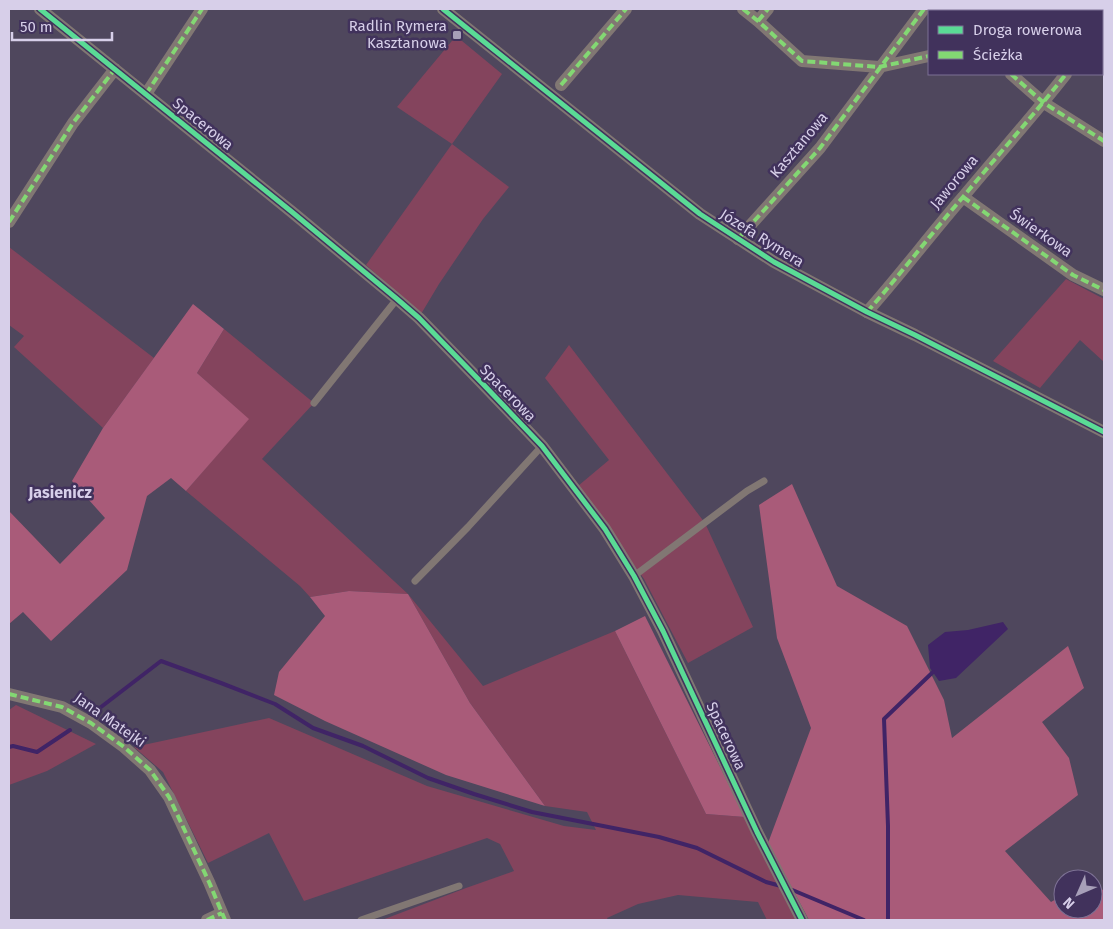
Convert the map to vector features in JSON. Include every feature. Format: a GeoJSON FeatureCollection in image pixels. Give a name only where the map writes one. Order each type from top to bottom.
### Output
{"type":"FeatureCollection","features":[{"type":"Feature","properties":{"kind":"street","name":"Spacerowa"},"geometry":{"type":"LineString","coordinates":[[40,9],[115,68],[419,318],[542,446],[605,529],[634,576],[663,631],[757,832],[802,920]]}},
{"type":"Feature","properties":{"kind":"street"},"geometry":{"type":"LineString","coordinates":[[146,94],[202,9]]}},
{"type":"Feature","properties":{"kind":"street","name":"Józefa Rymera"},"geometry":{"type":"LineString","coordinates":[[443,9],[700,214],[738,239],[774,262],[866,312],[915,335],[1104,432]]}},
{"type":"Feature","properties":{"kind":"street"},"geometry":{"type":"LineString","coordinates":[[561,85],[626,9]]}},
{"type":"Feature","properties":{"kind":"street"},"geometry":{"type":"LineString","coordinates":[[743,9],[802,61],[880,67],[928,56]]}},
{"type":"Feature","properties":{"kind":"street"},"geometry":{"type":"LineString","coordinates":[[758,21],[768,9]]}},
{"type":"Feature","properties":{"kind":"street","name":"Kasztanowa"},"geometry":{"type":"LineString","coordinates":[[738,239],[820,148],[924,9]]}},
{"type":"Feature","properties":{"kind":"street"},"geometry":{"type":"LineString","coordinates":[[9,222],[73,123],[115,68]]}},
{"type":"Feature","properties":{"kind":"street"},"geometry":{"type":"LineString","coordinates":[[1012,75],[1044,103],[1104,141]]}},
{"type":"Feature","properties":{"kind":"street","name":"Jaworowa"},"geometry":{"type":"LineString","coordinates":[[866,312],[1044,103],[1065,75]]}},
{"type":"Feature","properties":{"kind":"street","name":"Świerkowa"},"geometry":{"type":"LineString","coordinates":[[963,197],[1073,275],[1104,290]]}},
{"type":"Feature","properties":{"kind":"street","name":"Jana Matejki"},"geometry":{"type":"LineString","coordinates":[[9,694],[62,707],[117,742],[150,770],[169,797],[209,882],[223,917],[207,920]]}},
{"type":"Feature","properties":{"kind":"lane"},"geometry":{"type":"LineString","coordinates":[[314,403],[397,299]]}},
{"type":"Feature","properties":{"kind":"lane"},"geometry":{"type":"LineString","coordinates":[[415,581],[468,527],[542,446]]}},
{"type":"Feature","properties":{"kind":"lane"},"geometry":{"type":"LineString","coordinates":[[634,576],[764,481]]}},
{"type":"Feature","properties":{"kind":"lane"},"geometry":{"type":"LineString","coordinates":[[361,920],[459,886]]}},
{"type":"Feature","properties":{"kind":"shaded area"},"geometry":{"type":"Polygon","coordinates":[[[456,36],[502,74],[452,144],[397,107],[456,36]]]}},
{"type":"Feature","properties":{"kind":"shaded area"},"geometry":{"type":"Polygon","coordinates":[[[452,144],[509,187],[483,219],[421,314],[366,265],[452,144]]]}},
{"type":"Feature","properties":{"kind":"shaded area"},"geometry":{"type":"Polygon","coordinates":[[[9,247],[154,358],[103,428],[14,347],[24,336],[9,325],[9,247]]]}},
{"type":"Feature","properties":{"kind":"shaded area"},"geometry":{"type":"Polygon","coordinates":[[[1066,279],[1104,299],[1104,362],[1080,340],[1040,388],[993,361],[1066,279]]]}},
{"type":"Feature","properties":{"kind":"shaded area"},"geometry":{"type":"Polygon","coordinates":[[[193,304],[224,329],[197,373],[249,419],[186,491],[171,478],[147,496],[127,570],[51,641],[23,612],[9,624],[9,511],[60,564],[105,518],[72,481],[103,428],[193,304]]]}},
{"type":"Feature","properties":{"kind":"shaded area"},"geometry":{"type":"Polygon","coordinates":[[[224,329],[314,403],[262,459],[408,594],[349,591],[310,597],[300,586],[186,491],[248,419],[197,373],[224,329]]]}},
{"type":"Feature","properties":{"kind":"shaded area"},"geometry":{"type":"Polygon","coordinates":[[[569,345],[705,523],[753,627],[688,663],[644,579],[578,486],[609,460],[545,378],[569,345]]]}},
{"type":"Feature","properties":{"kind":"shaded area"},"geometry":{"type":"Polygon","coordinates":[[[792,484],[837,586],[907,626],[944,700],[952,738],[1068,646],[1084,688],[1042,722],[1069,758],[1078,795],[1005,851],[1051,902],[1053,901],[1053,919],[1103,919],[1103,890],[1104,920],[809,920],[768,843],[811,728],[777,638],[759,505],[792,484]]]}},
{"type":"Feature","properties":{"kind":"shaded area"},"geometry":{"type":"Polygon","coordinates":[[[349,591],[408,594],[470,703],[545,806],[446,775],[325,721],[274,695],[279,672],[325,616],[310,597],[349,591]]]}},
{"type":"Feature","properties":{"kind":"shaded area"},"geometry":{"type":"Polygon","coordinates":[[[408,594],[483,686],[615,631],[706,814],[745,817],[797,920],[767,920],[758,902],[678,895],[638,904],[607,918],[608,920],[382,920],[514,871],[500,844],[487,838],[304,901],[269,833],[208,863],[163,772],[134,747],[269,718],[427,786],[564,826],[596,830],[587,812],[545,806],[470,703],[408,594]]]}},
{"type":"Feature","properties":{"kind":"shaded area"},"geometry":{"type":"Polygon","coordinates":[[[645,616],[745,817],[706,814],[615,631],[645,616]]]}},
{"type":"Feature","properties":{"kind":"shaded area"},"geometry":{"type":"Polygon","coordinates":[[[1003,622],[1008,629],[956,678],[939,681],[930,668],[928,645],[945,632],[968,630],[1003,622]]]}},
{"type":"Feature","properties":{"kind":"shaded area"},"geometry":{"type":"Polygon","coordinates":[[[16,705],[96,744],[47,771],[9,785],[9,710],[16,705]]]}},
{"type":"Feature","properties":{"kind":"waterway"},"geometry":{"type":"LineString","coordinates":[[88,717],[161,661],[275,704],[313,728],[363,746],[428,778],[532,812],[659,837],[697,848],[766,882],[781,886]]}},
{"type":"Feature","properties":{"kind":"waterway"},"geometry":{"type":"LineString","coordinates":[[888,920],[888,826],[884,719],[933,672]]}},
{"type":"Feature","properties":{"kind":"waterway"},"geometry":{"type":"LineString","coordinates":[[9,747],[13,746],[37,752],[70,730]]}},
{"type":"Feature","properties":{"kind":"waterway"},"geometry":{"type":"LineString","coordinates":[[790,889],[864,920]]}},
{"type":"Feature","properties":{"kind":"marked path"},"geometry":{"type":"LineString","coordinates":[[146,94],[202,9]]}},
{"type":"Feature","properties":{"kind":"marked path"},"geometry":{"type":"LineString","coordinates":[[561,85],[626,9]]}},
{"type":"Feature","properties":{"kind":"marked path"},"geometry":{"type":"LineString","coordinates":[[743,9],[802,61],[879,67],[928,56]]}},
{"type":"Feature","properties":{"kind":"marked path"},"geometry":{"type":"LineString","coordinates":[[758,21],[768,9]]}},
{"type":"Feature","properties":{"kind":"marked path"},"geometry":{"type":"LineString","coordinates":[[738,239],[820,148],[924,9]]}},
{"type":"Feature","properties":{"kind":"marked path"},"geometry":{"type":"LineString","coordinates":[[9,222],[73,123],[115,69]]}},
{"type":"Feature","properties":{"kind":"marked path"},"geometry":{"type":"LineString","coordinates":[[1012,75],[1044,103],[1104,141]]}},
{"type":"Feature","properties":{"kind":"marked path"},"geometry":{"type":"LineString","coordinates":[[867,312],[1065,75]]}},
{"type":"Feature","properties":{"kind":"marked path"},"geometry":{"type":"LineString","coordinates":[[963,197],[1073,275],[1104,290]]}},
{"type":"Feature","properties":{"kind":"marked path"},"geometry":{"type":"LineString","coordinates":[[9,694],[62,707],[91,723],[124,747],[150,770],[169,797],[225,920]]}},
{"type":"Feature","properties":{"kind":"marked path"},"geometry":{"type":"LineString","coordinates":[[207,920],[222,913]]}},
{"type":"Feature","properties":{"kind":"cycle path"},"geometry":{"type":"LineString","coordinates":[[40,9],[292,212],[419,318],[542,446],[605,529],[634,576],[663,631],[757,832],[802,920]]}},
{"type":"Feature","properties":{"kind":"cycle path"},"geometry":{"type":"LineString","coordinates":[[443,9],[700,214],[774,262],[867,312],[1104,432]]}},
{"type":"Feature","properties":{"kind":"place","name":"Radlin Rymera Kasztanowa"},"geometry":{"type":"Point","coordinates":[457,35]}},
{"type":"Feature","properties":{"kind":"district","name":"Jasienicz"},"geometry":{"type":"Point","coordinates":[60,492]}}]}
